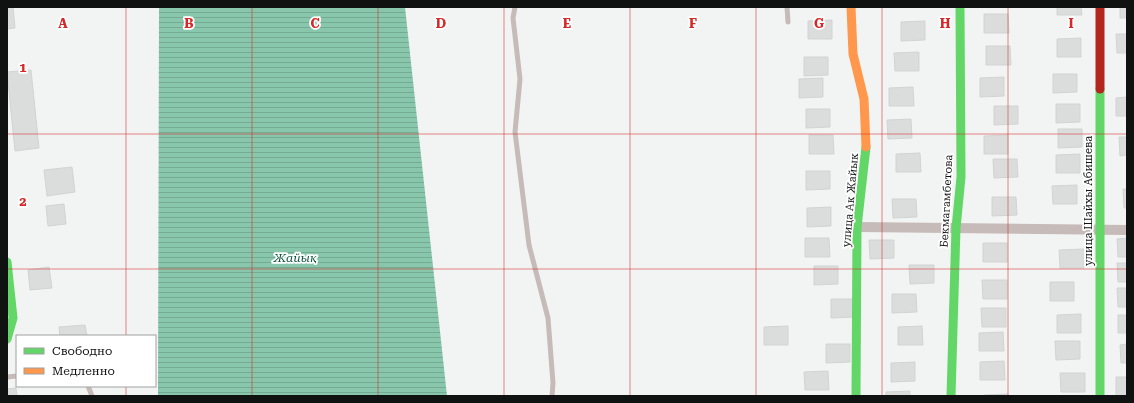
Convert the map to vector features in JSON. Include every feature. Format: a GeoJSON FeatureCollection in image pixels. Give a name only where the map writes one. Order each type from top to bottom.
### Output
{"type":"FeatureCollection","features":[{"type":"Feature","properties":{"kind":"street","name":"улица Ак Жайык"},"geometry":{"type":"LineString","coordinates":[[852,7],[853,54],[864,99],[866,153],[857,227],[856,396]]}},
{"type":"Feature","properties":{"kind":"street","name":"Бекмагамбетова"},"geometry":{"type":"LineString","coordinates":[[951,396],[956,228],[961,177],[960,7]]}},
{"type":"Feature","properties":{"kind":"street","name":"улица Шайхы Абишева"},"geometry":{"type":"LineString","coordinates":[[1100,7],[1100,396]]}},
{"type":"Feature","properties":{"kind":"street"},"geometry":{"type":"LineString","coordinates":[[857,227],[1100,231],[1127,230]]}},
{"type":"Feature","properties":{"kind":"street"},"geometry":{"type":"LineString","coordinates":[[7,262],[14,318],[7,339]]}},
{"type":"Feature","properties":{"kind":"lane"},"geometry":{"type":"LineString","coordinates":[[515,7],[513,18],[520,79],[515,132],[529,245],[548,318],[553,383],[552,396]]}},
{"type":"Feature","properties":{"kind":"lane"},"geometry":{"type":"LineString","coordinates":[[787,7],[788,22]]}},
{"type":"Feature","properties":{"kind":"water","name":"Жайық"},"geometry":{"type":"Polygon","coordinates":[[[159,7],[405,7],[447,396],[158,396],[159,7]]]}},
{"type":"Feature","properties":{"kind":"building"},"geometry":{"type":"Polygon","coordinates":[[[7,7],[13,7],[15,28],[7,29],[7,7]]]}},
{"type":"Feature","properties":{"kind":"building"},"geometry":{"type":"Polygon","coordinates":[[[1057,7],[1081,7],[1082,15],[1057,15],[1057,7]]]}},
{"type":"Feature","properties":{"kind":"building"},"geometry":{"type":"Polygon","coordinates":[[[1120,7],[1127,7],[1127,18],[1120,18],[1120,7]]]}},
{"type":"Feature","properties":{"kind":"building"},"geometry":{"type":"Polygon","coordinates":[[[984,14],[1008,14],[1009,33],[984,33],[984,14]]]}},
{"type":"Feature","properties":{"kind":"building"},"geometry":{"type":"Polygon","coordinates":[[[832,20],[832,39],[808,39],[808,21],[832,20]]]}},
{"type":"Feature","properties":{"kind":"building"},"geometry":{"type":"Polygon","coordinates":[[[925,21],[925,40],[901,41],[901,22],[925,21]]]}},
{"type":"Feature","properties":{"kind":"building"},"geometry":{"type":"Polygon","coordinates":[[[1116,34],[1127,34],[1127,53],[1117,53],[1116,34]]]}},
{"type":"Feature","properties":{"kind":"building"},"geometry":{"type":"Polygon","coordinates":[[[1081,38],[1081,57],[1057,57],[1057,39],[1081,38]]]}},
{"type":"Feature","properties":{"kind":"building"},"geometry":{"type":"Polygon","coordinates":[[[986,46],[1010,46],[1011,65],[986,65],[986,46]]]}},
{"type":"Feature","properties":{"kind":"building"},"geometry":{"type":"Polygon","coordinates":[[[919,52],[919,71],[895,71],[894,53],[919,52]]]}},
{"type":"Feature","properties":{"kind":"building"},"geometry":{"type":"Polygon","coordinates":[[[804,57],[828,57],[828,75],[804,76],[804,57]]]}},
{"type":"Feature","properties":{"kind":"building"},"geometry":{"type":"Polygon","coordinates":[[[31,70],[39,148],[15,151],[7,72],[31,70]]]}},
{"type":"Feature","properties":{"kind":"building"},"geometry":{"type":"Polygon","coordinates":[[[1053,74],[1077,74],[1077,92],[1053,93],[1053,74]]]}},
{"type":"Feature","properties":{"kind":"building"},"geometry":{"type":"Polygon","coordinates":[[[1004,77],[1004,96],[980,97],[980,78],[1004,77]]]}},
{"type":"Feature","properties":{"kind":"building"},"geometry":{"type":"Polygon","coordinates":[[[823,78],[823,97],[799,98],[799,79],[823,78]]]}},
{"type":"Feature","properties":{"kind":"building"},"geometry":{"type":"Polygon","coordinates":[[[913,87],[914,106],[889,106],[889,88],[913,87]]]}},
{"type":"Feature","properties":{"kind":"building"},"geometry":{"type":"Polygon","coordinates":[[[1127,97],[1127,116],[1116,116],[1116,98],[1127,97]]]}},
{"type":"Feature","properties":{"kind":"building"},"geometry":{"type":"Polygon","coordinates":[[[1056,104],[1080,104],[1080,122],[1056,123],[1056,104]]]}},
{"type":"Feature","properties":{"kind":"building"},"geometry":{"type":"Polygon","coordinates":[[[994,106],[1018,106],[1018,124],[994,125],[994,106]]]}},
{"type":"Feature","properties":{"kind":"building"},"geometry":{"type":"Polygon","coordinates":[[[806,109],[830,109],[830,127],[806,128],[806,109]]]}},
{"type":"Feature","properties":{"kind":"building"},"geometry":{"type":"Polygon","coordinates":[[[911,119],[912,138],[888,139],[887,120],[911,119]]]}},
{"type":"Feature","properties":{"kind":"building"},"geometry":{"type":"Polygon","coordinates":[[[1058,129],[1082,129],[1082,147],[1058,148],[1058,129]]]}},
{"type":"Feature","properties":{"kind":"building"},"geometry":{"type":"Polygon","coordinates":[[[809,135],[833,135],[834,154],[809,154],[809,135]]]}},
{"type":"Feature","properties":{"kind":"building"},"geometry":{"type":"Polygon","coordinates":[[[1008,135],[1008,154],[984,154],[984,136],[1008,135]]]}},
{"type":"Feature","properties":{"kind":"building"},"geometry":{"type":"Polygon","coordinates":[[[1119,137],[1127,137],[1127,155],[1120,156],[1119,137]]]}},
{"type":"Feature","properties":{"kind":"building"},"geometry":{"type":"Polygon","coordinates":[[[920,153],[921,172],[896,172],[896,154],[920,153]]]}},
{"type":"Feature","properties":{"kind":"building"},"geometry":{"type":"Polygon","coordinates":[[[1080,154],[1080,173],[1056,173],[1056,155],[1080,154]]]}},
{"type":"Feature","properties":{"kind":"building"},"geometry":{"type":"Polygon","coordinates":[[[993,159],[1017,159],[1018,177],[994,178],[993,159]]]}},
{"type":"Feature","properties":{"kind":"building"},"geometry":{"type":"Polygon","coordinates":[[[72,167],[75,192],[47,196],[44,170],[72,167]]]}},
{"type":"Feature","properties":{"kind":"building"},"geometry":{"type":"Polygon","coordinates":[[[806,171],[830,171],[830,189],[806,190],[806,171]]]}},
{"type":"Feature","properties":{"kind":"building"},"geometry":{"type":"Polygon","coordinates":[[[1077,185],[1077,204],[1053,204],[1052,186],[1077,185]]]}},
{"type":"Feature","properties":{"kind":"building"},"geometry":{"type":"Polygon","coordinates":[[[1123,189],[1127,189],[1127,208],[1124,208],[1123,189]]]}},
{"type":"Feature","properties":{"kind":"building"},"geometry":{"type":"Polygon","coordinates":[[[992,197],[1016,197],[1017,215],[992,216],[992,197]]]}},
{"type":"Feature","properties":{"kind":"building"},"geometry":{"type":"Polygon","coordinates":[[[892,199],[916,199],[917,217],[893,218],[892,199]]]}},
{"type":"Feature","properties":{"kind":"building"},"geometry":{"type":"Polygon","coordinates":[[[64,204],[66,224],[48,226],[46,206],[64,204]]]}},
{"type":"Feature","properties":{"kind":"building"},"geometry":{"type":"Polygon","coordinates":[[[831,207],[831,226],[807,227],[807,208],[831,207]]]}},
{"type":"Feature","properties":{"kind":"building"},"geometry":{"type":"Polygon","coordinates":[[[805,238],[829,238],[830,257],[805,257],[805,238]]]}},
{"type":"Feature","properties":{"kind":"building"},"geometry":{"type":"Polygon","coordinates":[[[1127,238],[1127,257],[1118,257],[1117,239],[1127,238]]]}},
{"type":"Feature","properties":{"kind":"building"},"geometry":{"type":"Polygon","coordinates":[[[869,240],[894,240],[894,258],[870,259],[869,240]]]}},
{"type":"Feature","properties":{"kind":"building"},"geometry":{"type":"Polygon","coordinates":[[[983,243],[1007,243],[1007,262],[983,262],[983,243]]]}},
{"type":"Feature","properties":{"kind":"building"},"geometry":{"type":"Polygon","coordinates":[[[1084,249],[1084,268],[1060,268],[1059,250],[1084,249]]]}},
{"type":"Feature","properties":{"kind":"building"},"geometry":{"type":"Polygon","coordinates":[[[1117,263],[1127,263],[1127,282],[1118,282],[1117,263]]]}},
{"type":"Feature","properties":{"kind":"building"},"geometry":{"type":"Polygon","coordinates":[[[909,265],[934,265],[934,283],[910,284],[909,265]]]}},
{"type":"Feature","properties":{"kind":"building"},"geometry":{"type":"Polygon","coordinates":[[[814,266],[838,266],[838,284],[814,285],[814,266]]]}},
{"type":"Feature","properties":{"kind":"building"},"geometry":{"type":"Polygon","coordinates":[[[49,267],[52,288],[30,290],[28,270],[49,267]]]}},
{"type":"Feature","properties":{"kind":"building"},"geometry":{"type":"Polygon","coordinates":[[[982,280],[1007,280],[1007,299],[983,299],[982,280]]]}},
{"type":"Feature","properties":{"kind":"building"},"geometry":{"type":"Polygon","coordinates":[[[1050,282],[1074,282],[1074,301],[1050,301],[1050,282]]]}},
{"type":"Feature","properties":{"kind":"building"},"geometry":{"type":"Polygon","coordinates":[[[1117,288],[1127,288],[1127,307],[1118,307],[1117,288]]]}},
{"type":"Feature","properties":{"kind":"building"},"geometry":{"type":"Polygon","coordinates":[[[892,294],[916,294],[917,312],[892,313],[892,294]]]}},
{"type":"Feature","properties":{"kind":"building"},"geometry":{"type":"Polygon","coordinates":[[[831,299],[855,299],[855,317],[831,318],[831,299]]]}},
{"type":"Feature","properties":{"kind":"building"},"geometry":{"type":"Polygon","coordinates":[[[981,308],[1006,308],[1006,327],[982,327],[981,308]]]}},
{"type":"Feature","properties":{"kind":"building"},"geometry":{"type":"Polygon","coordinates":[[[1081,314],[1081,333],[1057,333],[1057,315],[1081,314]]]}},
{"type":"Feature","properties":{"kind":"building"},"geometry":{"type":"Polygon","coordinates":[[[1118,315],[1127,315],[1127,333],[1118,333],[1118,315]]]}},
{"type":"Feature","properties":{"kind":"building"},"geometry":{"type":"Polygon","coordinates":[[[85,325],[87,335],[60,335],[59,327],[85,325]]]}},
{"type":"Feature","properties":{"kind":"building"},"geometry":{"type":"Polygon","coordinates":[[[788,326],[788,345],[764,345],[764,327],[788,326]]]}},
{"type":"Feature","properties":{"kind":"building"},"geometry":{"type":"Polygon","coordinates":[[[922,326],[923,345],[898,345],[898,327],[922,326]]]}},
{"type":"Feature","properties":{"kind":"building"},"geometry":{"type":"Polygon","coordinates":[[[1003,332],[1004,351],[979,351],[979,333],[1003,332]]]}},
{"type":"Feature","properties":{"kind":"building"},"geometry":{"type":"Polygon","coordinates":[[[1055,341],[1080,341],[1080,359],[1056,360],[1055,341]]]}},
{"type":"Feature","properties":{"kind":"building"},"geometry":{"type":"Polygon","coordinates":[[[826,344],[850,344],[850,362],[826,363],[826,344]]]}},
{"type":"Feature","properties":{"kind":"building"},"geometry":{"type":"Polygon","coordinates":[[[1127,344],[1127,363],[1121,363],[1120,345],[1127,344]]]}},
{"type":"Feature","properties":{"kind":"building"},"geometry":{"type":"Polygon","coordinates":[[[1004,361],[1005,380],[980,380],[980,362],[1004,361]]]}},
{"type":"Feature","properties":{"kind":"building"},"geometry":{"type":"Polygon","coordinates":[[[915,362],[915,381],[891,382],[891,363],[915,362]]]}},
{"type":"Feature","properties":{"kind":"building"},"geometry":{"type":"Polygon","coordinates":[[[828,371],[829,390],[805,390],[804,372],[828,371]]]}},
{"type":"Feature","properties":{"kind":"building"},"geometry":{"type":"Polygon","coordinates":[[[1060,373],[1085,373],[1085,392],[1061,392],[1060,373]]]}},
{"type":"Feature","properties":{"kind":"building"},"geometry":{"type":"Polygon","coordinates":[[[1116,377],[1127,377],[1127,395],[1116,396],[1116,377]]]}},
{"type":"Feature","properties":{"kind":"building"},"geometry":{"type":"Polygon","coordinates":[[[16,388],[17,396],[7,396],[7,389],[16,388]]]}},
{"type":"Feature","properties":{"kind":"building"},"geometry":{"type":"Polygon","coordinates":[[[910,391],[910,396],[886,396],[886,392],[910,391]]]}},
{"type":"Feature","properties":{"kind":"building"},"geometry":{"type":"Polygon","coordinates":[[[1008,394],[1008,396],[984,396],[984,395],[1008,394]]]}},
{"type":"Feature","properties":{"kind":"traffic: fast"},"geometry":{"type":"LineString","coordinates":[[951,396],[956,228],[961,177],[960,7]]}},
{"type":"Feature","properties":{"kind":"traffic: fast"},"geometry":{"type":"LineString","coordinates":[[1100,89],[1100,396]]}},
{"type":"Feature","properties":{"kind":"traffic: fast"},"geometry":{"type":"LineString","coordinates":[[856,396],[857,227],[866,147]]}},
{"type":"Feature","properties":{"kind":"traffic: fast"},"geometry":{"type":"LineString","coordinates":[[7,262],[13,318],[7,339]]}},
{"type":"Feature","properties":{"kind":"traffic: slow"},"geometry":{"type":"LineString","coordinates":[[851,7],[853,54],[864,99],[866,147]]}},
{"type":"Feature","properties":{"kind":"traffic: jam"},"geometry":{"type":"LineString","coordinates":[[1100,7],[1100,89]]}}]}
